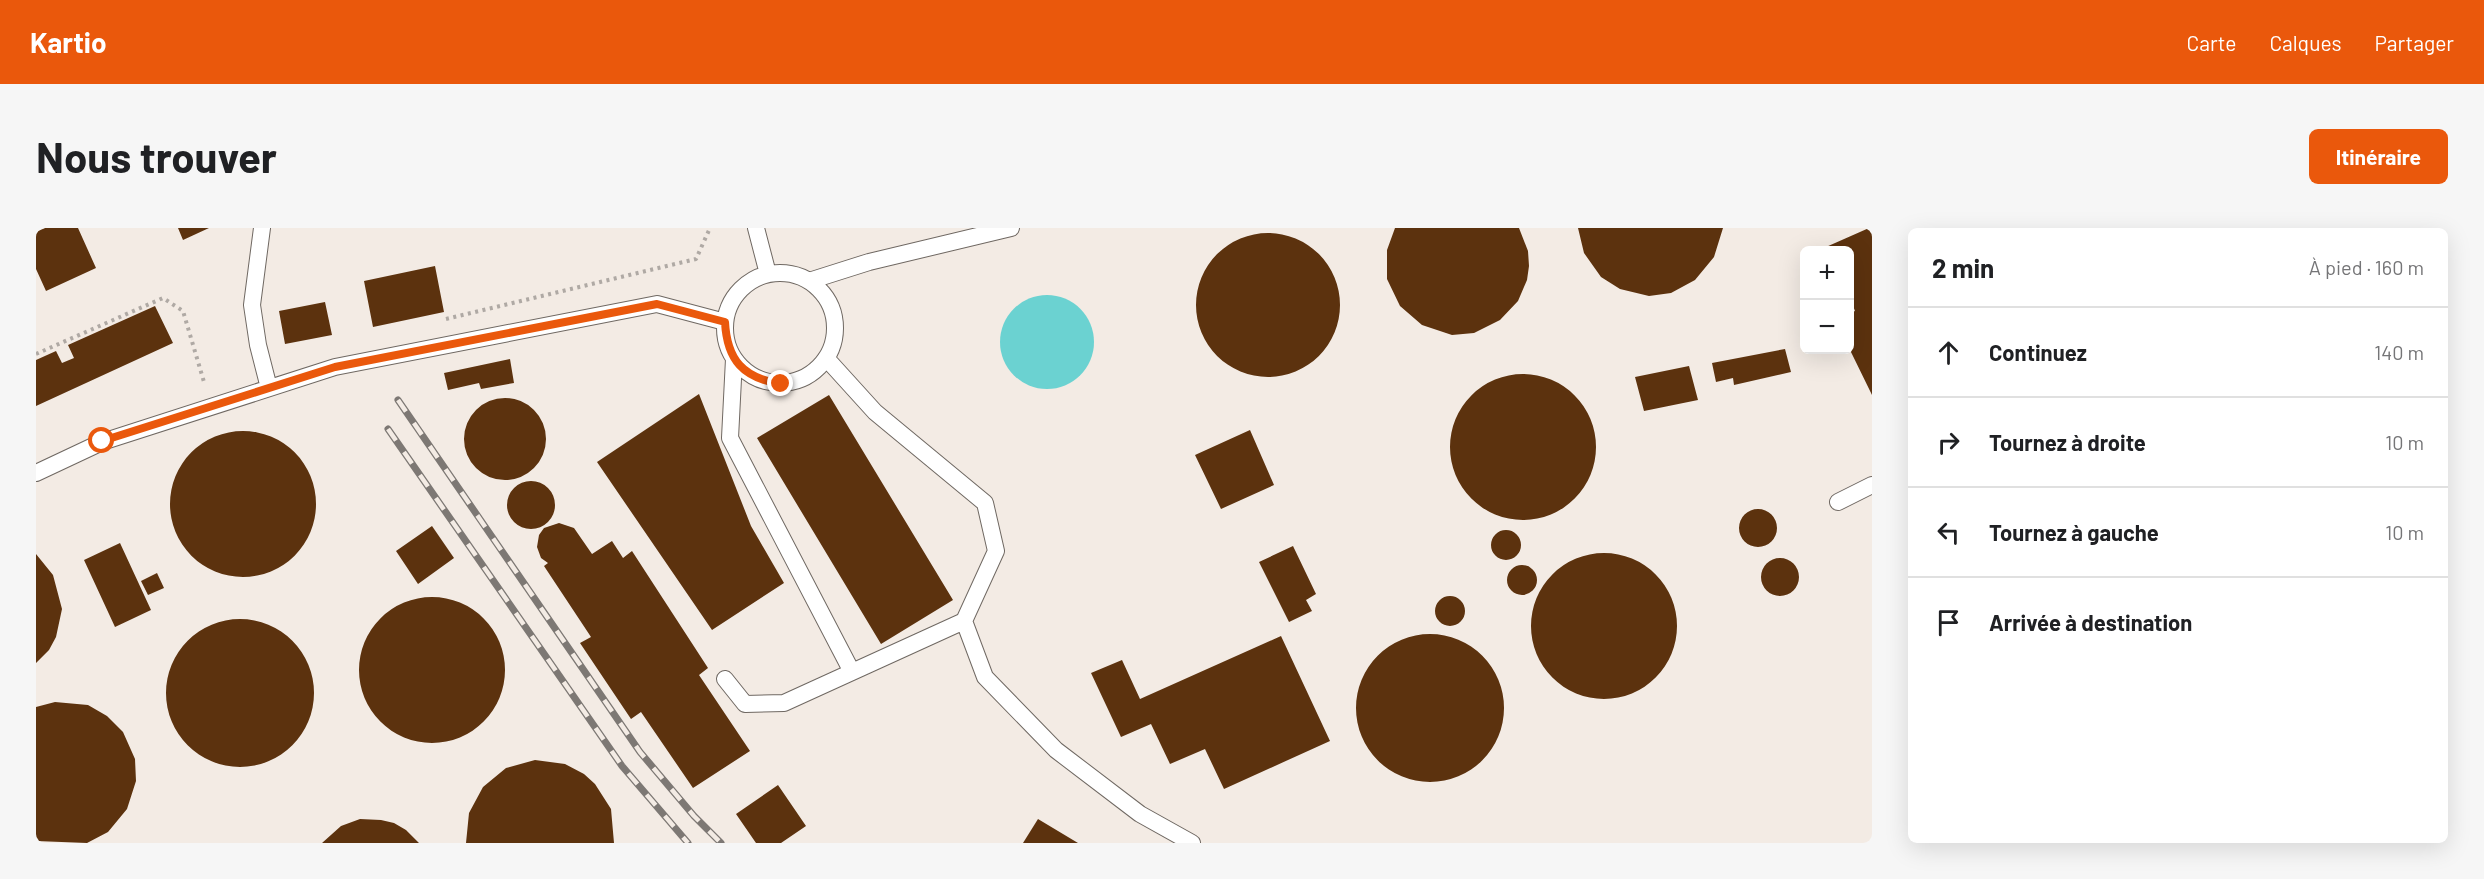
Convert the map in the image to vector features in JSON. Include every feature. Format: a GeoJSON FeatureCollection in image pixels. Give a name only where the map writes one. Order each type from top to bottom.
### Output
{"type":"FeatureCollection","features":[{"type":"Feature","properties":{"kind":"lane"},"geometry":{"type":"LineString","coordinates":[[262,228],[252,305],[258,345],[269,388]]}},
{"type":"Feature","properties":{"kind":"lane"},"geometry":{"type":"LineString","coordinates":[[756,228],[768,274]]}},
{"type":"Feature","properties":{"kind":"lane"},"geometry":{"type":"LineString","coordinates":[[809,281],[869,261],[1011,228]]}},
{"type":"Feature","properties":{"kind":"lane"},"geometry":{"type":"LineString","coordinates":[[782,273],[809,281],[823,293],[831,308],[835,325],[834,342],[826,358],[814,372],[798,380],[781,384],[762,381],[747,372],[734,359],[726,342],[725,322],[729,306],[738,292],[751,280],[768,274],[782,273]]}},
{"type":"Feature","properties":{"kind":"lane"},"geometry":{"type":"LineString","coordinates":[[36,473],[102,441],[335,367],[657,304],[725,322]]}},
{"type":"Feature","properties":{"kind":"lane"},"geometry":{"type":"LineString","coordinates":[[725,679],[745,704],[784,703],[964,621],[996,551],[985,503],[875,412],[826,358]]}},
{"type":"Feature","properties":{"kind":"lane"},"geometry":{"type":"LineString","coordinates":[[734,359],[730,438],[852,672]]}},
{"type":"Feature","properties":{"kind":"lane"},"geometry":{"type":"LineString","coordinates":[[1838,502],[1872,485]]}},
{"type":"Feature","properties":{"kind":"lane"},"geometry":{"type":"LineString","coordinates":[[964,621],[986,677],[1056,750],[1140,814],[1192,843]]}},
{"type":"Feature","properties":{"kind":"path"},"geometry":{"type":"LineString","coordinates":[[36,354],[163,298],[183,311],[204,382]]}},
{"type":"Feature","properties":{"kind":"water"},"geometry":{"type":"Polygon","coordinates":[[[1047,295],[1065,298],[1080,309],[1091,324],[1094,342],[1091,360],[1080,375],[1065,386],[1047,389],[1029,386],[1014,375],[1003,360],[1000,342],[1003,324],[1014,309],[1029,298],[1047,295]]]}},
{"type":"Feature","properties":{"kind":"building"},"geometry":{"type":"Polygon","coordinates":[[[45,228],[78,228],[96,268],[46,291],[36,269],[36,232],[45,228]]]}},
{"type":"Feature","properties":{"kind":"building"},"geometry":{"type":"Polygon","coordinates":[[[178,228],[209,228],[183,240],[178,228]]]}},
{"type":"Feature","properties":{"kind":"building"},"geometry":{"type":"Polygon","coordinates":[[[1395,228],[1519,228],[1528,251],[1529,266],[1527,280],[1518,301],[1500,320],[1474,333],[1452,335],[1422,325],[1400,306],[1387,279],[1387,250],[1395,228]]]}},
{"type":"Feature","properties":{"kind":"building"},"geometry":{"type":"Polygon","coordinates":[[[1578,228],[1723,228],[1714,257],[1695,280],[1671,293],[1649,296],[1620,289],[1601,277],[1584,253],[1578,228]]]}},
{"type":"Feature","properties":{"kind":"building"},"geometry":{"type":"Polygon","coordinates":[[[1872,228],[1872,395],[1852,354],[1854,354],[1855,311],[1854,246],[1828,246],[1872,228]]]}},
{"type":"Feature","properties":{"kind":"building"},"geometry":{"type":"Polygon","coordinates":[[[1268,233],[1295,239],[1308,245],[1319,254],[1328,265],[1334,278],[1340,305],[1334,332],[1328,345],[1319,356],[1308,365],[1295,371],[1268,377],[1241,371],[1228,365],[1217,356],[1208,345],[1202,332],[1196,305],[1202,278],[1208,265],[1217,254],[1228,245],[1241,239],[1268,233]]]}},
{"type":"Feature","properties":{"kind":"building"},"geometry":{"type":"Polygon","coordinates":[[[435,266],[444,312],[373,327],[364,281],[435,266]]]}},
{"type":"Feature","properties":{"kind":"building"},"geometry":{"type":"Polygon","coordinates":[[[325,302],[332,335],[285,344],[279,311],[325,302]]]}},
{"type":"Feature","properties":{"kind":"building"},"geometry":{"type":"Polygon","coordinates":[[[155,306],[173,343],[36,406],[36,360],[56,351],[62,363],[74,358],[68,345],[155,306]]]}},
{"type":"Feature","properties":{"kind":"building"},"geometry":{"type":"Polygon","coordinates":[[[1785,349],[1791,372],[1734,385],[1733,378],[1716,382],[1712,363],[1785,349]]]}},
{"type":"Feature","properties":{"kind":"building"},"geometry":{"type":"Polygon","coordinates":[[[510,359],[514,383],[481,389],[479,383],[448,390],[444,373],[510,359]]]}},
{"type":"Feature","properties":{"kind":"building"},"geometry":{"type":"Polygon","coordinates":[[[1689,366],[1698,400],[1644,411],[1635,377],[1689,366]]]}},
{"type":"Feature","properties":{"kind":"building"},"geometry":{"type":"Polygon","coordinates":[[[1523,374],[1551,379],[1575,395],[1591,419],[1596,447],[1591,475],[1575,499],[1551,515],[1523,520],[1495,515],[1471,499],[1455,475],[1450,447],[1455,419],[1471,395],[1495,379],[1523,374]]]}},
{"type":"Feature","properties":{"kind":"building"},"geometry":{"type":"Polygon","coordinates":[[[699,394],[751,526],[784,583],[712,630],[597,462],[699,394]]]}},
{"type":"Feature","properties":{"kind":"building"},"geometry":{"type":"Polygon","coordinates":[[[829,395],[953,600],[881,644],[757,438],[829,395]]]}},
{"type":"Feature","properties":{"kind":"building"},"geometry":{"type":"Polygon","coordinates":[[[505,398],[521,401],[534,410],[543,423],[546,439],[543,455],[534,468],[521,477],[505,480],[489,477],[476,468],[467,455],[464,439],[467,423],[476,410],[489,401],[505,398]]]}},
{"type":"Feature","properties":{"kind":"building"},"geometry":{"type":"Polygon","coordinates":[[[1250,430],[1274,485],[1221,509],[1195,455],[1250,430]]]}},
{"type":"Feature","properties":{"kind":"building"},"geometry":{"type":"Polygon","coordinates":[[[243,431],[271,437],[295,452],[310,476],[316,504],[310,532],[295,556],[271,571],[243,577],[215,571],[191,556],[176,532],[170,504],[176,476],[191,452],[215,437],[243,431]]]}},
{"type":"Feature","properties":{"kind":"building"},"geometry":{"type":"Polygon","coordinates":[[[531,481],[548,488],[555,505],[548,522],[531,529],[514,522],[507,505],[514,488],[531,481]]]}},
{"type":"Feature","properties":{"kind":"building"},"geometry":{"type":"Polygon","coordinates":[[[1758,509],[1765,510],[1771,515],[1776,521],[1776,535],[1771,541],[1765,546],[1758,547],[1751,546],[1745,541],[1740,535],[1739,528],[1740,521],[1745,515],[1751,510],[1758,509]]]}},
{"type":"Feature","properties":{"kind":"building"},"geometry":{"type":"Polygon","coordinates":[[[559,523],[574,528],[592,554],[612,541],[623,558],[632,551],[708,668],[699,675],[750,751],[693,788],[641,712],[631,719],[580,643],[591,637],[544,566],[548,563],[541,558],[537,547],[539,535],[544,528],[559,523]]]}},
{"type":"Feature","properties":{"kind":"building"},"geometry":{"type":"Polygon","coordinates":[[[432,526],[454,558],[418,584],[396,551],[432,526]]]}},
{"type":"Feature","properties":{"kind":"building"},"geometry":{"type":"Polygon","coordinates":[[[1506,530],[1517,534],[1521,545],[1517,556],[1506,560],[1495,556],[1491,545],[1495,534],[1506,530]]]}},
{"type":"Feature","properties":{"kind":"building"},"geometry":{"type":"Polygon","coordinates":[[[120,543],[151,610],[115,627],[84,560],[120,543]]]}},
{"type":"Feature","properties":{"kind":"building"},"geometry":{"type":"Polygon","coordinates":[[[1293,546],[1316,594],[1306,600],[1312,611],[1289,622],[1259,562],[1293,546]]]}},
{"type":"Feature","properties":{"kind":"building"},"geometry":{"type":"Polygon","coordinates":[[[1604,553],[1618,554],[1632,559],[1645,565],[1656,574],[1665,585],[1671,598],[1676,612],[1676,640],[1671,654],[1665,667],[1656,678],[1645,687],[1632,693],[1618,698],[1604,699],[1590,698],[1576,693],[1563,687],[1552,678],[1543,667],[1537,654],[1532,640],[1531,626],[1532,612],[1537,598],[1543,585],[1552,574],[1563,565],[1576,559],[1590,554],[1604,553]]]}},
{"type":"Feature","properties":{"kind":"building"},"geometry":{"type":"Polygon","coordinates":[[[36,554],[53,575],[62,609],[56,637],[49,650],[36,663],[36,554]]]}},
{"type":"Feature","properties":{"kind":"building"},"geometry":{"type":"Polygon","coordinates":[[[1780,558],[1793,564],[1799,577],[1793,590],[1780,596],[1767,590],[1761,577],[1767,564],[1780,558]]]}},
{"type":"Feature","properties":{"kind":"building"},"geometry":{"type":"Polygon","coordinates":[[[1522,565],[1533,569],[1537,580],[1533,591],[1522,595],[1511,591],[1507,580],[1511,569],[1522,565]]]}},
{"type":"Feature","properties":{"kind":"building"},"geometry":{"type":"Polygon","coordinates":[[[157,573],[164,588],[148,595],[141,581],[157,573]]]}},
{"type":"Feature","properties":{"kind":"building"},"geometry":{"type":"Polygon","coordinates":[[[1450,596],[1461,600],[1465,611],[1461,622],[1450,626],[1439,622],[1435,611],[1439,600],[1450,596]]]}},
{"type":"Feature","properties":{"kind":"building"},"geometry":{"type":"Polygon","coordinates":[[[432,597],[446,598],[460,603],[473,609],[484,618],[493,629],[499,642],[504,656],[504,684],[499,698],[493,711],[484,722],[473,731],[460,737],[446,742],[432,743],[418,742],[404,737],[391,731],[380,722],[371,711],[365,698],[360,684],[359,670],[360,656],[365,642],[371,629],[380,618],[391,609],[404,603],[418,598],[432,597]]]}},
{"type":"Feature","properties":{"kind":"building"},"geometry":{"type":"Polygon","coordinates":[[[240,619],[254,620],[268,625],[281,631],[292,641],[302,652],[308,665],[313,679],[313,707],[308,721],[302,734],[292,745],[281,755],[268,761],[254,766],[240,767],[226,766],[212,761],[199,755],[188,745],[178,734],[172,721],[167,707],[166,693],[167,679],[172,665],[178,652],[188,641],[199,631],[212,625],[226,620],[240,619]]]}},
{"type":"Feature","properties":{"kind":"building"},"geometry":{"type":"Polygon","coordinates":[[[1430,634],[1458,639],[1471,646],[1482,656],[1492,667],[1499,680],[1504,708],[1499,736],[1492,749],[1482,760],[1471,770],[1458,777],[1430,782],[1402,777],[1389,770],[1378,760],[1368,749],[1361,736],[1356,708],[1361,680],[1368,667],[1378,656],[1389,646],[1402,639],[1430,634]]]}},
{"type":"Feature","properties":{"kind":"building"},"geometry":{"type":"Polygon","coordinates":[[[1281,636],[1330,741],[1224,789],[1205,749],[1170,764],[1151,724],[1121,737],[1091,673],[1122,660],[1140,699],[1281,636]]]}},
{"type":"Feature","properties":{"kind":"building"},"geometry":{"type":"Polygon","coordinates":[[[55,702],[88,705],[107,716],[123,732],[135,759],[136,781],[127,809],[108,832],[87,843],[36,841],[36,707],[55,702]]]}},
{"type":"Feature","properties":{"kind":"building"},"geometry":{"type":"Polygon","coordinates":[[[535,760],[565,764],[584,774],[595,784],[611,809],[614,843],[466,843],[469,813],[483,787],[506,768],[535,760]]]}},
{"type":"Feature","properties":{"kind":"building"},"geometry":{"type":"Polygon","coordinates":[[[778,785],[806,826],[781,843],[756,843],[736,814],[778,785]]]}},
{"type":"Feature","properties":{"kind":"building"},"geometry":{"type":"Polygon","coordinates":[[[360,819],[394,823],[406,830],[419,843],[322,843],[341,826],[360,819]]]}},
{"type":"Feature","properties":{"kind":"building"},"geometry":{"type":"Polygon","coordinates":[[[1038,819],[1078,843],[1023,843],[1038,819]]]}},
{"type":"Feature","properties":{"kind":"railway"},"geometry":{"type":"LineString","coordinates":[[398,400],[640,752],[694,816],[721,843]]}},
{"type":"Feature","properties":{"kind":"railway"},"geometry":{"type":"LineString","coordinates":[[388,429],[622,766],[688,843]]}},
{"type":"Feature","properties":{"kind":"route"},"geometry":{"type":"LineString","coordinates":[[102,441],[335,367],[657,304],[725,322],[726,342],[734,359],[747,372],[762,381],[781,384]]}}]}
